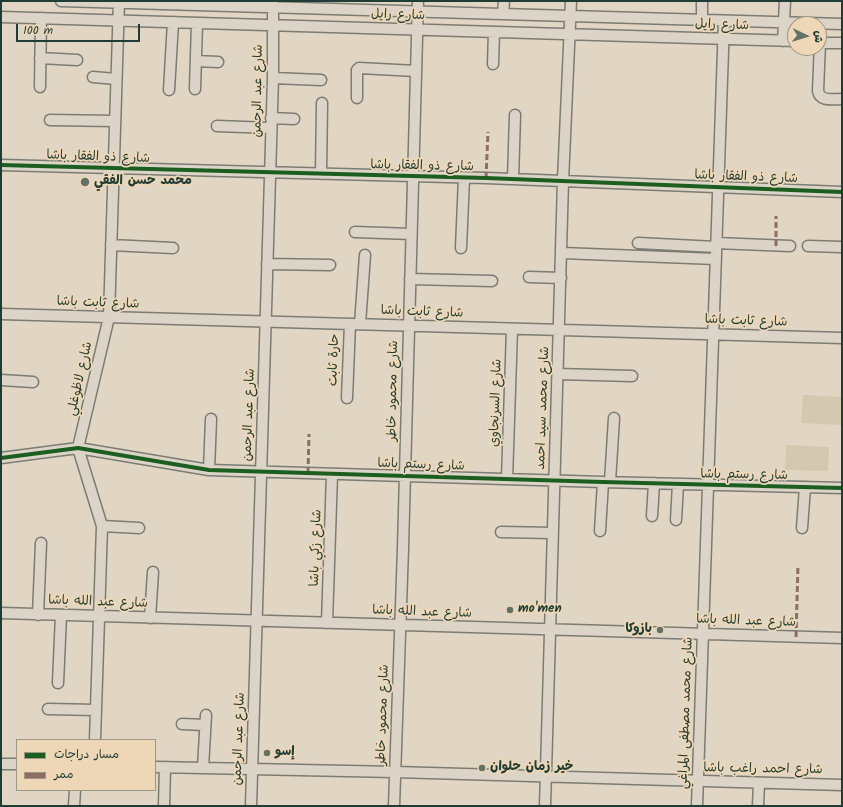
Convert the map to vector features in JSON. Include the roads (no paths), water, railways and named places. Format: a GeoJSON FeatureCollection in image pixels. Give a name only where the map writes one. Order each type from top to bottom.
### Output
{"type":"FeatureCollection","features":[{"type":"Feature","properties":{"kind":"street","name":"شارع رايل"},"geometry":{"type":"LineString","coordinates":[[61,1],[262,7],[273,4],[418,6],[503,14],[842,24]]}},
{"type":"Feature","properties":{"kind":"street"},"geometry":{"type":"LineString","coordinates":[[503,14],[504,1]]}},
{"type":"Feature","properties":{"kind":"street","name":"شارع محمد سيد احمد"},"geometry":{"type":"LineString","coordinates":[[545,806],[563,181],[571,1]]}},
{"type":"Feature","properties":{"kind":"street"},"geometry":{"type":"LineString","coordinates":[[702,1],[702,20]]}},
{"type":"Feature","properties":{"kind":"street"},"geometry":{"type":"LineString","coordinates":[[783,41],[785,1]]}},
{"type":"Feature","properties":{"kind":"street","name":"شارع لاظوغلي"},"geometry":{"type":"LineString","coordinates":[[78,448],[108,317],[119,2]]}},
{"type":"Feature","properties":{"kind":"street","name":"شارع عبد الرحمن"},"geometry":{"type":"LineString","coordinates":[[251,806],[273,78],[273,4]]}},
{"type":"Feature","properties":{"kind":"street","name":"شارع محمود خاطر"},"geometry":{"type":"LineString","coordinates":[[394,806],[418,6]]}},
{"type":"Feature","properties":{"kind":"street"},"geometry":{"type":"LineString","coordinates":[[261,24],[262,7]]}},
{"type":"Feature","properties":{"kind":"street","name":"شارع رايل"},"geometry":{"type":"LineString","coordinates":[[1,17],[787,41]]}},
{"type":"Feature","properties":{"kind":"street"},"geometry":{"type":"LineString","coordinates":[[40,87],[41,18]]}},
{"type":"Feature","properties":{"kind":"street","name":"شارع محمد مصطفى المراغي"},"geometry":{"type":"LineString","coordinates":[[697,806],[724,20]]}},
{"type":"Feature","properties":{"kind":"street"},"geometry":{"type":"LineString","coordinates":[[169,90],[173,22]]}},
{"type":"Feature","properties":{"kind":"street"},"geometry":{"type":"LineString","coordinates":[[195,89],[198,23]]}},
{"type":"Feature","properties":{"kind":"street"},"geometry":{"type":"LineString","coordinates":[[493,64],[494,32]]}},
{"type":"Feature","properties":{"kind":"street"},"geometry":{"type":"LineString","coordinates":[[827,42],[842,43]]}},
{"type":"Feature","properties":{"kind":"street"},"geometry":{"type":"LineString","coordinates":[[819,56],[819,95],[825,99],[842,99]]}},
{"type":"Feature","properties":{"kind":"street"},"geometry":{"type":"LineString","coordinates":[[40,58],[77,60]]}},
{"type":"Feature","properties":{"kind":"street"},"geometry":{"type":"LineString","coordinates":[[196,61],[218,62]]}},
{"type":"Feature","properties":{"kind":"street"},"geometry":{"type":"LineString","coordinates":[[356,98],[359,68],[416,71]]}},
{"type":"Feature","properties":{"kind":"street"},"geometry":{"type":"LineString","coordinates":[[93,78],[116,78]]}},
{"type":"Feature","properties":{"kind":"street"},"geometry":{"type":"LineString","coordinates":[[273,78],[321,80]]}},
{"type":"Feature","properties":{"kind":"street"},"geometry":{"type":"LineString","coordinates":[[321,174],[322,103]]}},
{"type":"Feature","properties":{"kind":"street"},"geometry":{"type":"LineString","coordinates":[[513,179],[515,115]]}},
{"type":"Feature","properties":{"kind":"street"},"geometry":{"type":"LineString","coordinates":[[217,126],[271,123],[294,119]]}},
{"type":"Feature","properties":{"kind":"street"},"geometry":{"type":"LineString","coordinates":[[50,120],[115,122]]}},
{"type":"Feature","properties":{"kind":"street","name":"شارع ذو الفقار باشا"},"geometry":{"type":"LineString","coordinates":[[1,165],[513,179],[842,192]]}},
{"type":"Feature","properties":{"kind":"street"},"geometry":{"type":"LineString","coordinates":[[461,248],[464,178]]}},
{"type":"Feature","properties":{"kind":"street"},"geometry":{"type":"LineString","coordinates":[[355,232],[411,234]]}},
{"type":"Feature","properties":{"kind":"street"},"geometry":{"type":"LineString","coordinates":[[638,243],[790,246]]}},
{"type":"Feature","properties":{"kind":"street"},"geometry":{"type":"LineString","coordinates":[[111,245],[173,248]]}},
{"type":"Feature","properties":{"kind":"street"},"geometry":{"type":"LineString","coordinates":[[808,246],[842,247]]}},
{"type":"Feature","properties":{"kind":"street"},"geometry":{"type":"LineString","coordinates":[[562,253],[716,259]]}},
{"type":"Feature","properties":{"kind":"street"},"geometry":{"type":"LineString","coordinates":[[360,324],[365,255]]}},
{"type":"Feature","properties":{"kind":"street"},"geometry":{"type":"LineString","coordinates":[[267,264],[330,265]]}},
{"type":"Feature","properties":{"kind":"street"},"geometry":{"type":"LineString","coordinates":[[529,278],[561,278]]}},
{"type":"Feature","properties":{"kind":"street"},"geometry":{"type":"LineString","coordinates":[[410,279],[492,281]]}},
{"type":"Feature","properties":{"kind":"street","name":"شارع ثابت باشا"},"geometry":{"type":"LineString","coordinates":[[1,314],[842,338]]}},
{"type":"Feature","properties":{"kind":"street","name":"حارة ثابت"},"geometry":{"type":"LineString","coordinates":[[347,398],[350,324]]}},
{"type":"Feature","properties":{"kind":"street","name":"شارع السرنجاوي"},"geometry":{"type":"LineString","coordinates":[[507,479],[512,329]]}},
{"type":"Feature","properties":{"kind":"street"},"geometry":{"type":"LineString","coordinates":[[558,374],[632,376]]}},
{"type":"Feature","properties":{"kind":"street"},"geometry":{"type":"LineString","coordinates":[[1,380],[33,382]]}},
{"type":"Feature","properties":{"kind":"street"},"geometry":{"type":"LineString","coordinates":[[600,531],[614,418]]}},
{"type":"Feature","properties":{"kind":"street"},"geometry":{"type":"LineString","coordinates":[[209,470],[210,420]]}},
{"type":"Feature","properties":{"kind":"street"},"geometry":{"type":"LineString","coordinates":[[78,448],[102,526],[95,739]]}},
{"type":"Feature","properties":{"kind":"street","name":"شارع رستم باشا"},"geometry":{"type":"LineString","coordinates":[[1,458],[78,448],[209,470],[654,484],[842,488]]}},
{"type":"Feature","properties":{"kind":"street","name":"شارع زكي باشا"},"geometry":{"type":"LineString","coordinates":[[327,623],[332,474]]}},
{"type":"Feature","properties":{"kind":"street"},"geometry":{"type":"LineString","coordinates":[[652,516],[654,484]]}},
{"type":"Feature","properties":{"kind":"street"},"geometry":{"type":"LineString","coordinates":[[676,520],[678,484]]}},
{"type":"Feature","properties":{"kind":"street"},"geometry":{"type":"LineString","coordinates":[[802,528],[805,487]]}},
{"type":"Feature","properties":{"kind":"street"},"geometry":{"type":"LineString","coordinates":[[102,526],[139,528]]}},
{"type":"Feature","properties":{"kind":"street"},"geometry":{"type":"LineString","coordinates":[[501,532],[553,533]]}},
{"type":"Feature","properties":{"kind":"street"},"geometry":{"type":"LineString","coordinates":[[38,614],[41,543]]}},
{"type":"Feature","properties":{"kind":"street"},"geometry":{"type":"LineString","coordinates":[[150,618],[153,572]]}},
{"type":"Feature","properties":{"kind":"street","name":"شارع عبد الله باشا"},"geometry":{"type":"LineString","coordinates":[[1,613],[842,638]]}},
{"type":"Feature","properties":{"kind":"street"},"geometry":{"type":"LineString","coordinates":[[58,683],[62,615]]}},
{"type":"Feature","properties":{"kind":"street"},"geometry":{"type":"LineString","coordinates":[[48,709],[96,710]]}},
{"type":"Feature","properties":{"kind":"street"},"geometry":{"type":"LineString","coordinates":[[182,724],[206,720],[203,768]]}},
{"type":"Feature","properties":{"kind":"street"},"geometry":{"type":"LineString","coordinates":[[1,764],[16,764]]}},
{"type":"Feature","properties":{"kind":"street"},"geometry":{"type":"LineString","coordinates":[[160,767],[164,806]]}},
{"type":"Feature","properties":{"kind":"street","name":"شارع احمد راغب باشا"},"geometry":{"type":"LineString","coordinates":[[160,767],[396,772],[842,785]]}},
{"type":"Feature","properties":{"kind":"street"},"geometry":{"type":"LineString","coordinates":[[758,806],[759,783]]}},
{"type":"Feature","properties":{"kind":"street"},"geometry":{"type":"LineString","coordinates":[[74,806],[75,791]]}},
{"type":"Feature","properties":{"kind":"place","name":"محمد حسن الفقي"},"geometry":{"type":"Point","coordinates":[85,182]}},
{"type":"Feature","properties":{"kind":"place","name":"mo'men"},"geometry":{"type":"Point","coordinates":[510,610]}},
{"type":"Feature","properties":{"kind":"place","name":"بازوكا"},"geometry":{"type":"Point","coordinates":[660,630]}},
{"type":"Feature","properties":{"kind":"place","name":"إسو"},"geometry":{"type":"Point","coordinates":[267,753]}},
{"type":"Feature","properties":{"kind":"place","name":"خير زمان حلوان"},"geometry":{"type":"Point","coordinates":[482,768]}}]}
